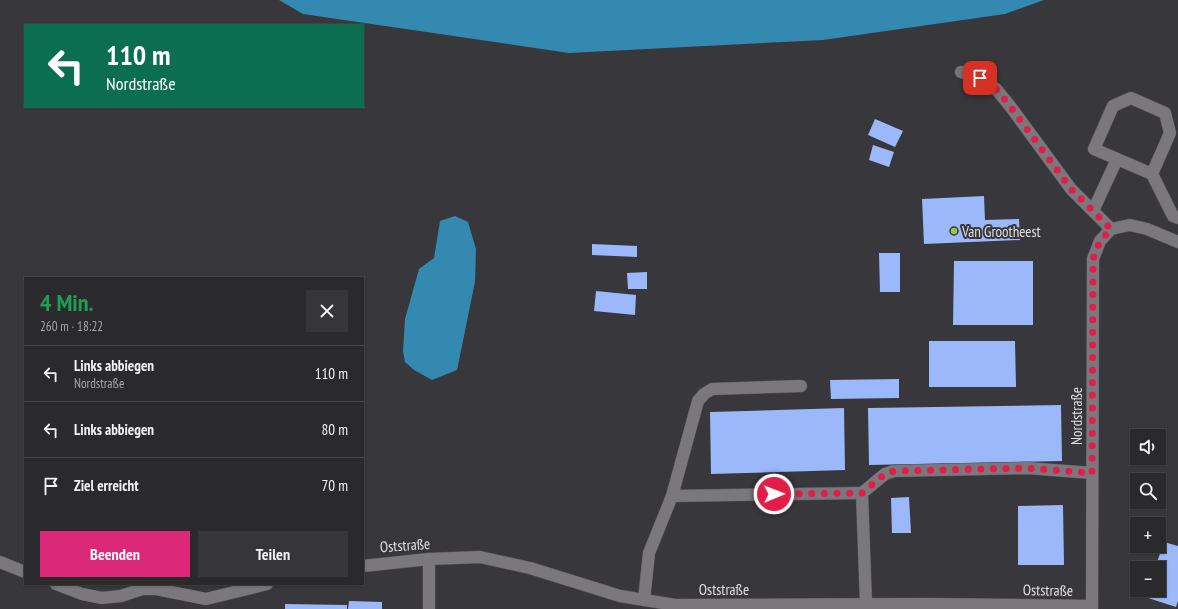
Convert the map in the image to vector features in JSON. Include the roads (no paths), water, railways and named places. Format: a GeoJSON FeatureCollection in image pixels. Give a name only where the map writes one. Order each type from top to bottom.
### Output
{"type":"FeatureCollection","features":[{"type":"Feature","properties":{"kind":"street"},"geometry":{"type":"LineString","coordinates":[[962,72],[980,78],[996,89],[1071,189],[1111,229],[1130,225],[1147,229],[1178,242]]}},
{"type":"Feature","properties":{"kind":"street"},"geometry":{"type":"LineString","coordinates":[[1152,174],[1170,133],[1165,112],[1131,98],[1113,106],[1094,149],[1152,174],[1173,216],[1178,218]]}},
{"type":"Feature","properties":{"kind":"street"},"geometry":{"type":"LineString","coordinates":[[1093,211],[1117,159]]}},
{"type":"Feature","properties":{"kind":"street","name":"Nordstraße"},"geometry":{"type":"LineString","coordinates":[[1092,608],[1093,259],[1100,241],[1111,229]]}},
{"type":"Feature","properties":{"kind":"street"},"geometry":{"type":"LineString","coordinates":[[644,600],[649,553],[672,496],[694,410],[698,401],[704,394],[712,389],[801,386]]}},
{"type":"Feature","properties":{"kind":"street"},"geometry":{"type":"LineString","coordinates":[[672,496],[862,493],[885,474],[894,471],[1026,468],[1092,473]]}},
{"type":"Feature","properties":{"kind":"street"},"geometry":{"type":"LineString","coordinates":[[862,493],[866,604]]}},
{"type":"Feature","properties":{"kind":"street","name":"Oststraße"},"geometry":{"type":"LineString","coordinates":[[364,566],[429,559],[480,557],[530,568],[620,596],[675,605],[866,604],[1092,608]]}},
{"type":"Feature","properties":{"kind":"street"},"geometry":{"type":"LineString","coordinates":[[429,559],[429,609]]}},
{"type":"Feature","properties":{"kind":"street"},"geometry":{"type":"LineString","coordinates":[[0,562],[24,572]]}},
{"type":"Feature","properties":{"kind":"street"},"geometry":{"type":"LineString","coordinates":[[59,585],[82,594],[102,598],[121,596],[142,590],[156,589],[206,599],[263,585]]}},
{"type":"Feature","properties":{"kind":"water"},"geometry":{"type":"Polygon","coordinates":[[[279,0],[1044,0],[1005,14],[823,40],[569,53],[303,14],[279,0]]]}},
{"type":"Feature","properties":{"kind":"water"},"geometry":{"type":"Polygon","coordinates":[[[455,216],[468,222],[476,249],[475,282],[457,370],[432,380],[414,370],[405,362],[403,351],[405,319],[419,269],[434,258],[440,221],[455,216]]]}},
{"type":"Feature","properties":{"kind":"place","name":"Van Grootheest"},"geometry":{"type":"Point","coordinates":[954,231]}}]}
